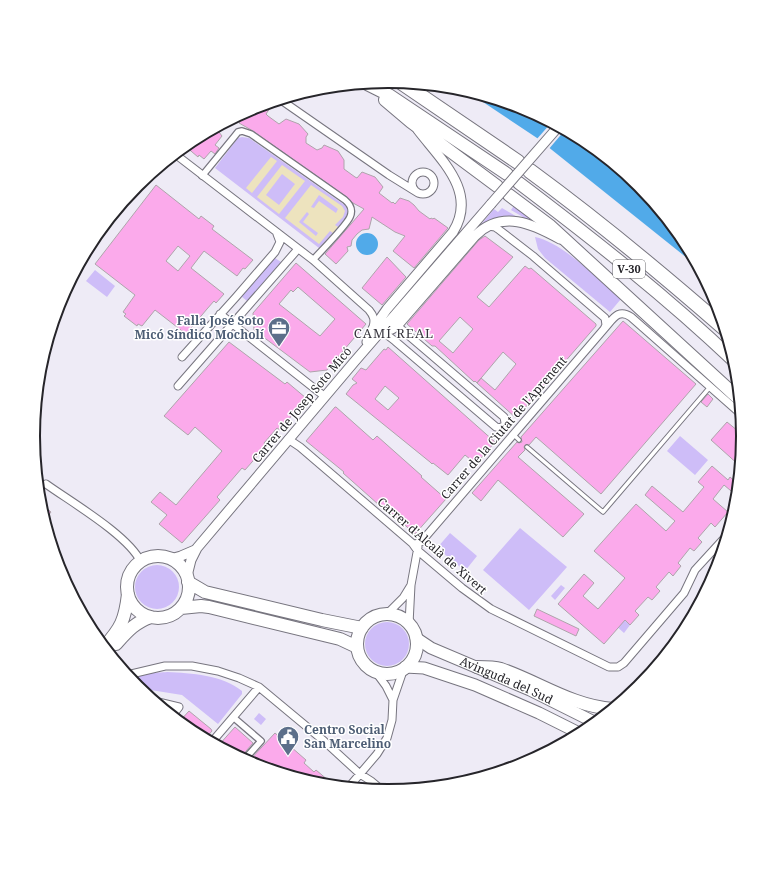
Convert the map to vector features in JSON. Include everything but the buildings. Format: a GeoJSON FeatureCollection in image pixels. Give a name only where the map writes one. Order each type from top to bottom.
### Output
{"type":"FeatureCollection","features":[{"type":"Feature","properties":{"kind":"highway"},"geometry":{"type":"LineString","coordinates":[[411,89],[518,162]]}},
{"type":"Feature","properties":{"kind":"highway","name":"V-30"},"geometry":{"type":"LineString","coordinates":[[530,171],[576,204],[656,269],[717,322]]}},
{"type":"Feature","properties":{"kind":"main road"},"geometry":{"type":"LineString","coordinates":[[373,89],[383,99],[411,122],[497,186]]}},
{"type":"Feature","properties":{"kind":"main road"},"geometry":{"type":"LineString","coordinates":[[376,89],[389,95],[507,174]]}},
{"type":"Feature","properties":{"kind":"main road","name":"V-30"},"geometry":{"type":"LineString","coordinates":[[519,183],[645,282],[726,354]]}},
{"type":"Feature","properties":{"kind":"main road"},"geometry":{"type":"LineString","coordinates":[[509,195],[550,225],[733,394]]}},
{"type":"Feature","properties":{"kind":"main road"},"geometry":{"type":"LineString","coordinates":[[108,642],[117,632],[125,616],[129,578],[133,569],[141,562],[155,557],[170,559],[180,566],[187,579],[188,593],[181,608],[167,617],[150,617],[143,614],[136,609],[128,594]]}},
{"type":"Feature","properties":{"kind":"main road"},"geometry":{"type":"LineString","coordinates":[[187,579],[205,592],[362,628]]}},
{"type":"Feature","properties":{"kind":"main road"},"geometry":{"type":"LineString","coordinates":[[181,608],[201,606],[209,607],[340,639],[357,647]]}},
{"type":"Feature","properties":{"kind":"main road"},"geometry":{"type":"LineString","coordinates":[[387,614],[399,617],[409,624],[413,629],[416,638],[415,652],[410,663],[405,668],[397,672],[390,673],[375,671],[363,661],[357,647],[358,637],[365,623],[375,616],[387,614]]}},
{"type":"Feature","properties":{"kind":"main road"},"geometry":{"type":"LineString","coordinates":[[112,648],[130,629],[142,620],[150,617]]}},
{"type":"Feature","properties":{"kind":"main road","name":"Avinguda del Sud"},"geometry":{"type":"LineString","coordinates":[[416,638],[431,648],[530,690],[590,720]]}},
{"type":"Feature","properties":{"kind":"main road"},"geometry":{"type":"LineString","coordinates":[[476,667],[500,668],[573,700],[606,708]]}},
{"type":"Feature","properties":{"kind":"main road","name":"Avinguda del Sud"},"geometry":{"type":"LineString","coordinates":[[405,668],[424,668],[475,685],[539,712],[574,730]]}},
{"type":"Feature","properties":{"kind":"street"},"geometry":{"type":"LineString","coordinates":[[286,104],[389,175],[418,193],[425,194],[431,191],[434,185],[433,178],[427,173],[423,172],[404,179],[389,175]]}},
{"type":"Feature","properties":{"kind":"street","name":"Carrer de Josep Soto Micó"},"geometry":{"type":"LineString","coordinates":[[187,579],[195,550],[363,351],[377,330],[387,309],[453,232],[459,220],[461,196],[454,177],[411,122]]}},
{"type":"Feature","properties":{"kind":"street"},"geometry":{"type":"LineString","coordinates":[[202,176],[238,132],[242,131],[251,134],[346,200],[349,203],[351,212],[348,221],[313,260]]}},
{"type":"Feature","properties":{"kind":"street"},"geometry":{"type":"LineString","coordinates":[[377,330],[392,329],[394,323],[491,204],[555,131]]}},
{"type":"Feature","properties":{"kind":"street"},"geometry":{"type":"LineString","coordinates":[[179,158],[313,260],[369,310],[377,330],[395,341],[507,436],[514,431],[504,417],[394,323]]}},
{"type":"Feature","properties":{"kind":"street"},"geometry":{"type":"LineString","coordinates":[[416,175],[412,185],[418,193]]}},
{"type":"Feature","properties":{"kind":"street"},"geometry":{"type":"LineString","coordinates":[[394,323],[480,231],[488,226],[500,222],[519,221],[540,229],[572,246]]}},
{"type":"Feature","properties":{"kind":"street"},"geometry":{"type":"LineString","coordinates":[[488,226],[495,227],[533,256],[605,318],[606,325],[604,329]]}},
{"type":"Feature","properties":{"kind":"street"},"geometry":{"type":"LineString","coordinates":[[182,357],[236,298],[275,252],[280,242],[276,233]]}},
{"type":"Feature","properties":{"kind":"street"},"geometry":{"type":"LineString","coordinates":[[178,386],[298,249]]}},
{"type":"Feature","properties":{"kind":"street","name":"Carrer de la Ciutat de l'Aprenent"},"geometry":{"type":"LineString","coordinates":[[409,624],[411,585],[417,550],[421,542],[514,431],[616,315],[621,312],[626,313],[710,387]]}},
{"type":"Feature","properties":{"kind":"street"},"geometry":{"type":"LineString","coordinates":[[220,314],[324,396]]}},
{"type":"Feature","properties":{"kind":"street"},"geometry":{"type":"LineString","coordinates":[[710,387],[735,408]]}},
{"type":"Feature","properties":{"kind":"street"},"geometry":{"type":"LineString","coordinates":[[496,427],[499,428],[504,426],[504,417]]}},
{"type":"Feature","properties":{"kind":"street","name":"Carrer d'Alcalà de Xivert"},"geometry":{"type":"LineString","coordinates":[[288,439],[300,447],[412,542],[417,550],[462,588],[491,610],[609,667],[618,666],[624,663],[684,593],[695,570],[719,544]]}},
{"type":"Feature","properties":{"kind":"street"},"geometry":{"type":"LineString","coordinates":[[46,484],[111,529],[137,554],[141,562]]}},
{"type":"Feature","properties":{"kind":"street"},"geometry":{"type":"LineString","coordinates":[[412,542],[415,544],[421,542]]}},
{"type":"Feature","properties":{"kind":"street","name":"Carrer de Josep Soto Micó"},"geometry":{"type":"LineString","coordinates":[[170,559],[195,550]]}},
{"type":"Feature","properties":{"kind":"street","name":"Carrer de la Ciutat de l'Aprenent"},"geometry":{"type":"LineString","coordinates":[[387,614],[402,598],[411,585]]}},
{"type":"Feature","properties":{"kind":"street"},"geometry":{"type":"LineString","coordinates":[[133,674],[165,666],[192,666],[218,671],[239,678],[258,687],[324,741],[360,774],[375,784]]}},
{"type":"Feature","properties":{"kind":"street"},"geometry":{"type":"LineString","coordinates":[[352,783],[377,754],[387,738],[392,720],[393,700],[405,668]]}},
{"type":"Feature","properties":{"kind":"street"},"geometry":{"type":"LineString","coordinates":[[375,671],[386,686],[393,700]]}},
{"type":"Feature","properties":{"kind":"street"},"geometry":{"type":"LineString","coordinates":[[215,739],[258,687]]}},
{"type":"Feature","properties":{"kind":"street"},"geometry":{"type":"LineString","coordinates":[[165,704],[180,707],[175,712]]}},
{"type":"Feature","properties":{"kind":"street"},"geometry":{"type":"LineString","coordinates":[[233,717],[261,741],[248,755]]}},
{"type":"Feature","properties":{"kind":"lane"},"geometry":{"type":"LineString","coordinates":[[527,447],[603,512],[710,387]]}},
{"type":"Feature","properties":{"kind":"lane"},"geometry":{"type":"LineString","coordinates":[[514,431],[519,440]]}},
{"type":"Feature","properties":{"kind":"shaded area"},"geometry":{"type":"Polygon","coordinates":[[[238,138],[249,138],[346,206],[348,210],[346,218],[319,248],[215,168],[238,138]]]}},
{"type":"Feature","properties":{"kind":"shaded area"},"geometry":{"type":"Polygon","coordinates":[[[515,204],[544,226],[522,219],[523,217],[511,210],[515,204]]]}},
{"type":"Feature","properties":{"kind":"shaded area"},"geometry":{"type":"Polygon","coordinates":[[[502,208],[519,218],[473,234],[494,209],[498,212],[502,208]]]}},
{"type":"Feature","properties":{"kind":"shaded area"},"geometry":{"type":"Polygon","coordinates":[[[535,237],[546,240],[557,246],[591,272],[621,299],[610,312],[545,258],[538,249],[535,237]]]}},
{"type":"Feature","properties":{"kind":"shaded area"},"geometry":{"type":"Polygon","coordinates":[[[275,258],[281,262],[247,301],[241,296],[275,258]]]}},
{"type":"Feature","properties":{"kind":"shaded area"},"geometry":{"type":"Polygon","coordinates":[[[95,270],[115,286],[107,297],[86,281],[95,270]]]}},
{"type":"Feature","properties":{"kind":"shaded area"},"geometry":{"type":"Polygon","coordinates":[[[680,436],[708,460],[695,475],[667,451],[680,436]]]}},
{"type":"Feature","properties":{"kind":"shaded area"},"geometry":{"type":"Polygon","coordinates":[[[520,528],[567,567],[529,610],[483,570],[520,528]]]}},
{"type":"Feature","properties":{"kind":"shaded area"},"geometry":{"type":"Polygon","coordinates":[[[450,533],[477,556],[465,571],[437,548],[450,533]]]}},
{"type":"Feature","properties":{"kind":"shaded area"},"geometry":{"type":"Polygon","coordinates":[[[153,565],[161,565],[173,571],[179,583],[179,591],[173,603],[161,609],[153,609],[141,603],[135,591],[135,583],[141,571],[153,565]]]}},
{"type":"Feature","properties":{"kind":"shaded area"},"geometry":{"type":"Polygon","coordinates":[[[561,585],[565,588],[555,600],[551,596],[561,585]]]}},
{"type":"Feature","properties":{"kind":"shaded area"},"geometry":{"type":"Polygon","coordinates":[[[610,608],[630,625],[624,633],[604,615],[610,608]]]}},
{"type":"Feature","properties":{"kind":"shaded area"},"geometry":{"type":"Polygon","coordinates":[[[387,622],[399,626],[405,632],[409,644],[405,656],[399,662],[387,666],[375,662],[369,656],[365,644],[369,632],[375,626],[387,622]]]}},
{"type":"Feature","properties":{"kind":"shaded area"},"geometry":{"type":"Polygon","coordinates":[[[186,673],[216,678],[226,681],[242,691],[242,694],[218,724],[182,695],[150,690],[136,677],[143,674],[186,673]]]}},
{"type":"Feature","properties":{"kind":"shaded area"},"geometry":{"type":"Polygon","coordinates":[[[259,713],[266,719],[261,725],[254,719],[259,713]]]}},
{"type":"Feature","properties":{"kind":"sand"},"geometry":{"type":"Polygon","coordinates":[[[271,157],[277,161],[252,193],[246,188],[271,157]]]}},
{"type":"Feature","properties":{"kind":"sand"},"geometry":{"type":"Polygon","coordinates":[[[282,165],[305,181],[279,214],[257,197],[282,165]],[[282,174],[266,195],[279,205],[295,184],[282,174]]]}},
{"type":"Feature","properties":{"kind":"sand"},"geometry":{"type":"Polygon","coordinates":[[[311,185],[342,206],[345,211],[343,217],[335,225],[338,227],[333,233],[330,231],[319,244],[285,218],[311,185]],[[319,195],[311,207],[314,208],[319,201],[336,213],[338,209],[319,195]],[[307,212],[299,222],[316,236],[318,233],[303,222],[309,214],[307,212]]]}},
{"type":"Feature","properties":{"kind":"water"},"geometry":{"type":"Polygon","coordinates":[[[482,101],[542,124],[562,135],[600,160],[634,190],[650,207],[686,257],[537,138],[482,101]]]}},
{"type":"Feature","properties":{"kind":"water"},"geometry":{"type":"Polygon","coordinates":[[[367,233],[375,236],[378,244],[375,252],[367,255],[359,252],[356,244],[359,236],[367,233]]]}},
{"type":"Feature","properties":{"kind":"pier"},"geometry":{"type":"Polygon","coordinates":[[[547,127],[561,135],[548,150],[536,140],[547,127]]]}},
{"type":"Feature","properties":{"kind":"place","name":"Falla José Soto Micó Síndico Mocholí"},"geometry":{"type":"Point","coordinates":[279,348]}},
{"type":"Feature","properties":{"kind":"place","name":"Centro Social San Marcelino"},"geometry":{"type":"Point","coordinates":[288,756]}},
{"type":"Feature","properties":{"kind":"district","name":"CAMÍ REAL"},"geometry":{"type":"Point","coordinates":[394,333]}}]}
